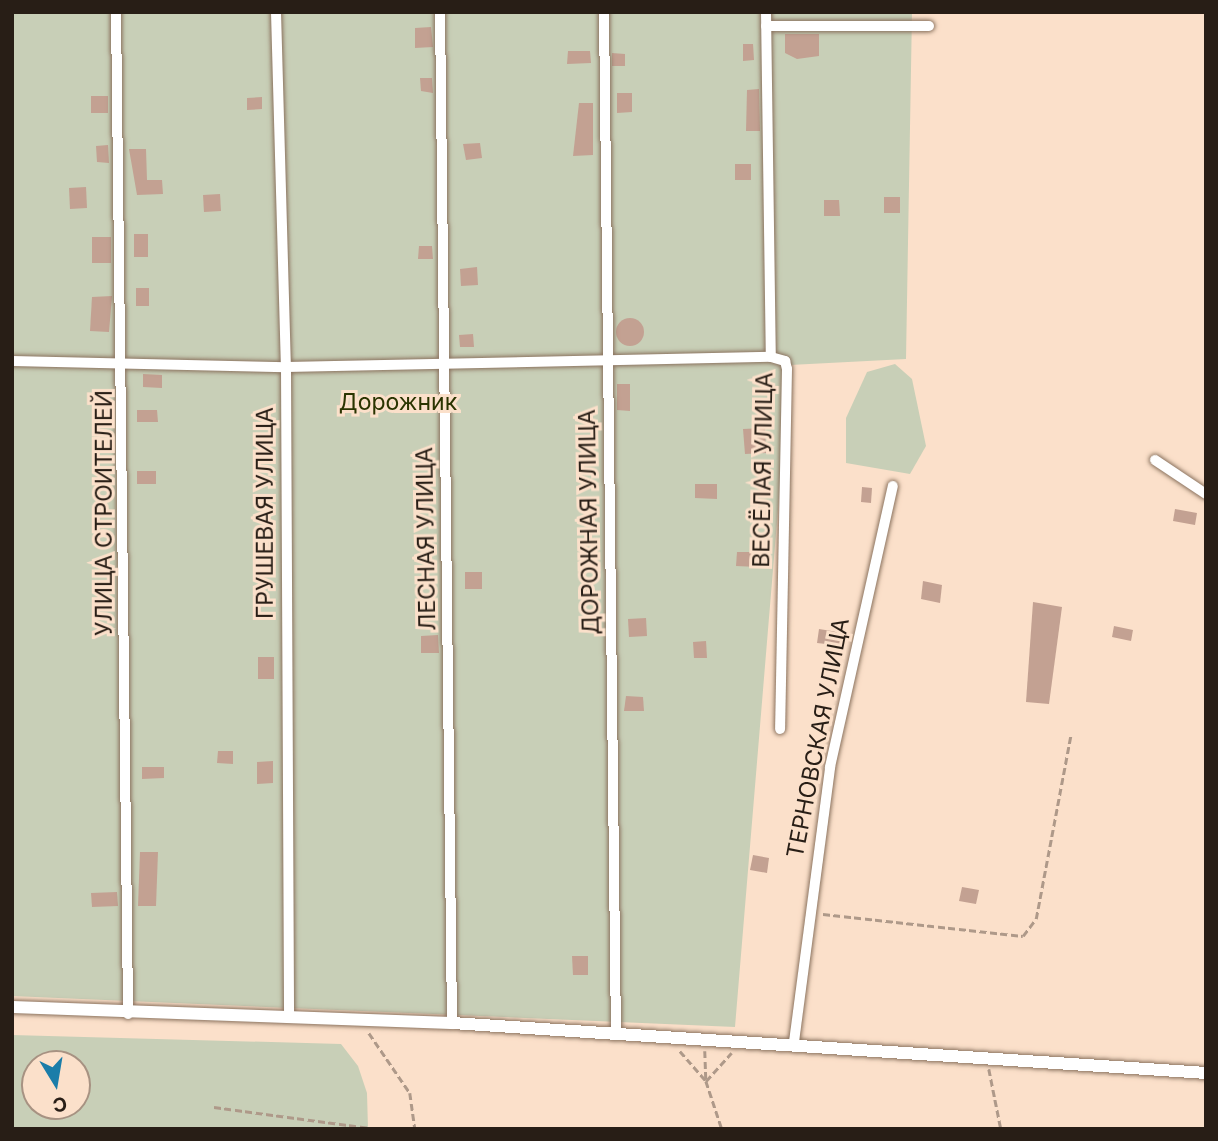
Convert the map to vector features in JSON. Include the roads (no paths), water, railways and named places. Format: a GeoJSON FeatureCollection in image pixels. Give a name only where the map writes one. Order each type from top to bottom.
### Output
{"type":"FeatureCollection","features":[{"type":"Feature","properties":{"kind":"street","name":"УЛИЦА СТРОИТЕЛЕЙ"},"geometry":{"type":"LineString","coordinates":[[116,12],[124,363],[128,1014]]}},
{"type":"Feature","properties":{"kind":"street","name":"ГРУШЕВАЯ УЛИЦА"},"geometry":{"type":"LineString","coordinates":[[276,12],[286,367],[289,1014]]}},
{"type":"Feature","properties":{"kind":"street","name":"ЛЕСНАЯ УЛИЦА"},"geometry":{"type":"LineString","coordinates":[[440,12],[452,1023]]}},
{"type":"Feature","properties":{"kind":"street","name":"ДОРОЖНАЯ УЛИЦА"},"geometry":{"type":"LineString","coordinates":[[604,12],[616,1032]]}},
{"type":"Feature","properties":{"kind":"street","name":"ВЕСЁЛАЯ УЛИЦА"},"geometry":{"type":"LineString","coordinates":[[766,12],[771,357],[785,361],[787,369],[780,729]]}},
{"type":"Feature","properties":{"kind":"street"},"geometry":{"type":"LineString","coordinates":[[766,26],[929,26]]}},
{"type":"Feature","properties":{"kind":"street"},"geometry":{"type":"LineString","coordinates":[[12,361],[286,367],[771,357]]}},
{"type":"Feature","properties":{"kind":"street"},"geometry":{"type":"LineString","coordinates":[[1156,460],[1206,494]]}},
{"type":"Feature","properties":{"kind":"street","name":"ТЕРНОВСКАЯ УЛИЦА"},"geometry":{"type":"LineString","coordinates":[[794,1042],[813,916],[830,767],[893,485]]}},
{"type":"Feature","properties":{"kind":"street"},"geometry":{"type":"LineString","coordinates":[[12,1007],[128,1014],[289,1014],[616,1032],[794,1042],[987,1059],[1206,1073]]}},
{"type":"Feature","properties":{"kind":"park label","name":"Дорожник"},"geometry":{"type":"Point","coordinates":[398,402]}}]}
